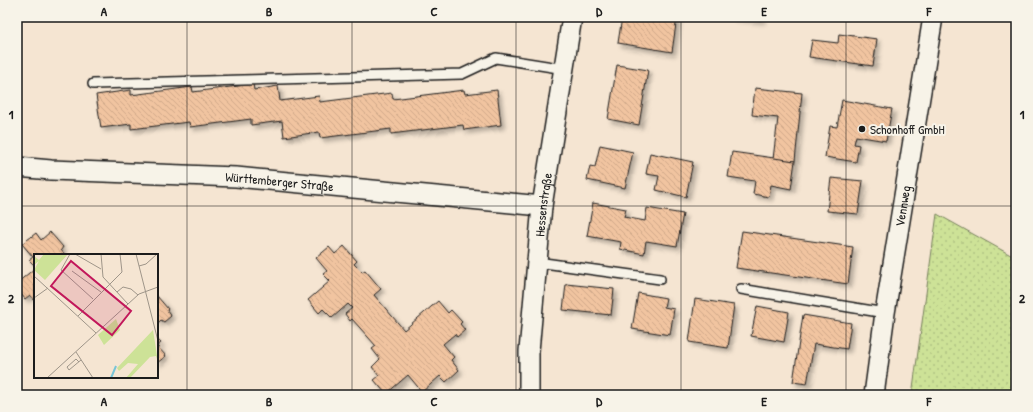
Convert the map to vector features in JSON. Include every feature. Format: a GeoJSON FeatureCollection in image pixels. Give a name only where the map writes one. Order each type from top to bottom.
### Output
{"type":"FeatureCollection","features":[{"type":"Feature","properties":{"kind":"street","name":"Hessenstraße"},"geometry":{"type":"LineString","coordinates":[[528,395],[529,351],[542,206],[565,69],[572,17]]}},
{"type":"Feature","properties":{"kind":"street","name":"Vennweg"},"geometry":{"type":"LineString","coordinates":[[874,395],[885,313],[934,17]]}},
{"type":"Feature","properties":{"kind":"street","name":"Württemberger Straße"},"geometry":{"type":"LineString","coordinates":[[17,167],[51,170],[236,176],[542,206]]}},
{"type":"Feature","properties":{"kind":"lane"},"geometry":{"type":"LineString","coordinates":[[93,84],[462,74],[496,58],[565,69]]}},
{"type":"Feature","properties":{"kind":"lane"},"geometry":{"type":"LineString","coordinates":[[537,262],[660,278]]}},
{"type":"Feature","properties":{"kind":"lane"},"geometry":{"type":"LineString","coordinates":[[741,289],[885,313]]}},
{"type":"Feature","properties":{"kind":"green space"},"geometry":{"type":"Polygon","coordinates":[[[937,214],[1016,258],[1016,395],[912,395],[937,214]]]}},
{"type":"Feature","properties":{"kind":"building"},"geometry":{"type":"Polygon","coordinates":[[[622,17],[677,17],[672,52],[618,43],[622,17]]]}},
{"type":"Feature","properties":{"kind":"building"},"geometry":{"type":"Polygon","coordinates":[[[732,17],[762,17],[761,20],[732,17]]]}},
{"type":"Feature","properties":{"kind":"building"},"geometry":{"type":"Polygon","coordinates":[[[839,34],[877,39],[873,66],[809,57],[812,40],[838,43],[839,34]]]}},
{"type":"Feature","properties":{"kind":"building"},"geometry":{"type":"Polygon","coordinates":[[[617,65],[648,70],[639,125],[608,119],[617,65]]]}},
{"type":"Feature","properties":{"kind":"building"},"geometry":{"type":"Polygon","coordinates":[[[253,84],[254,90],[278,86],[280,101],[319,96],[320,102],[392,93],[393,99],[464,90],[465,94],[497,90],[501,125],[464,130],[463,125],[391,134],[391,129],[320,138],[319,132],[284,137],[282,121],[251,125],[251,119],[190,127],[189,122],[131,129],[131,124],[101,128],[96,95],[131,90],[131,95],[192,87],[193,92],[253,84]]]}},
{"type":"Feature","properties":{"kind":"building"},"geometry":{"type":"Polygon","coordinates":[[[755,88],[802,93],[795,161],[773,159],[778,118],[752,115],[755,88]]]}},
{"type":"Feature","properties":{"kind":"building"},"geometry":{"type":"Polygon","coordinates":[[[842,100],[892,109],[886,141],[856,136],[854,144],[859,145],[856,162],[825,157],[830,126],[837,127],[842,100]]]}},
{"type":"Feature","properties":{"kind":"building"},"geometry":{"type":"Polygon","coordinates":[[[600,145],[633,152],[625,188],[587,180],[590,166],[595,167],[600,145]]]}},
{"type":"Feature","properties":{"kind":"building"},"geometry":{"type":"Polygon","coordinates":[[[732,152],[795,161],[791,189],[771,185],[769,197],[753,194],[755,181],[728,177],[732,152]]]}},
{"type":"Feature","properties":{"kind":"building"},"geometry":{"type":"Polygon","coordinates":[[[650,153],[693,162],[686,197],[656,190],[659,176],[646,174],[650,153]]]}},
{"type":"Feature","properties":{"kind":"building"},"geometry":{"type":"Polygon","coordinates":[[[831,178],[863,181],[858,214],[827,211],[831,178]]]}},
{"type":"Feature","properties":{"kind":"building"},"geometry":{"type":"Polygon","coordinates":[[[593,203],[626,209],[624,217],[645,221],[647,208],[683,214],[677,246],[646,241],[644,254],[620,249],[621,242],[587,236],[593,203]]]}},
{"type":"Feature","properties":{"kind":"building"},"geometry":{"type":"Polygon","coordinates":[[[742,231],[853,247],[848,284],[736,268],[742,231]]]}},
{"type":"Feature","properties":{"kind":"building"},"geometry":{"type":"Polygon","coordinates":[[[50,232],[63,247],[61,250],[64,254],[34,254],[34,265],[29,260],[33,257],[22,244],[36,233],[41,240],[50,232]]]}},
{"type":"Feature","properties":{"kind":"building"},"geometry":{"type":"Polygon","coordinates":[[[344,246],[357,261],[354,264],[362,272],[365,270],[381,289],[374,295],[404,330],[438,301],[448,313],[451,310],[462,322],[460,324],[465,330],[457,337],[455,334],[443,344],[454,357],[451,360],[459,370],[446,382],[440,376],[422,392],[408,375],[386,394],[374,380],[379,376],[372,367],[380,359],[372,349],[376,346],[352,319],[350,321],[345,314],[352,308],[348,304],[332,318],[323,309],[319,313],[308,300],[330,281],[323,274],[327,271],[316,258],[329,247],[335,254],[344,246]]]}},
{"type":"Feature","properties":{"kind":"building"},"geometry":{"type":"Polygon","coordinates":[[[34,269],[34,300],[30,295],[25,299],[17,289],[17,283],[34,269]]]}},
{"type":"Feature","properties":{"kind":"building"},"geometry":{"type":"Polygon","coordinates":[[[566,284],[614,289],[611,315],[563,310],[566,284]]]}},
{"type":"Feature","properties":{"kind":"building"},"geometry":{"type":"Polygon","coordinates":[[[638,293],[666,298],[664,307],[674,309],[670,335],[632,329],[638,293]]]}},
{"type":"Feature","properties":{"kind":"building"},"geometry":{"type":"Polygon","coordinates":[[[158,297],[168,309],[167,310],[171,316],[164,322],[161,320],[158,323],[158,297]]]}},
{"type":"Feature","properties":{"kind":"building"},"geometry":{"type":"Polygon","coordinates":[[[695,299],[734,305],[728,348],[689,342],[695,299]]]}},
{"type":"Feature","properties":{"kind":"building"},"geometry":{"type":"Polygon","coordinates":[[[757,306],[789,312],[784,342],[751,336],[757,306]]]}},
{"type":"Feature","properties":{"kind":"building"},"geometry":{"type":"Polygon","coordinates":[[[803,315],[851,323],[847,349],[814,344],[807,384],[793,382],[803,315]]]}},
{"type":"Feature","properties":{"kind":"building"},"geometry":{"type":"Polygon","coordinates":[[[158,347],[166,356],[158,362],[158,347]]]}},
{"type":"Feature","properties":{"kind":"place","name":"Schonhoff GmbH"},"geometry":{"type":"Point","coordinates":[862,129]}}]}
